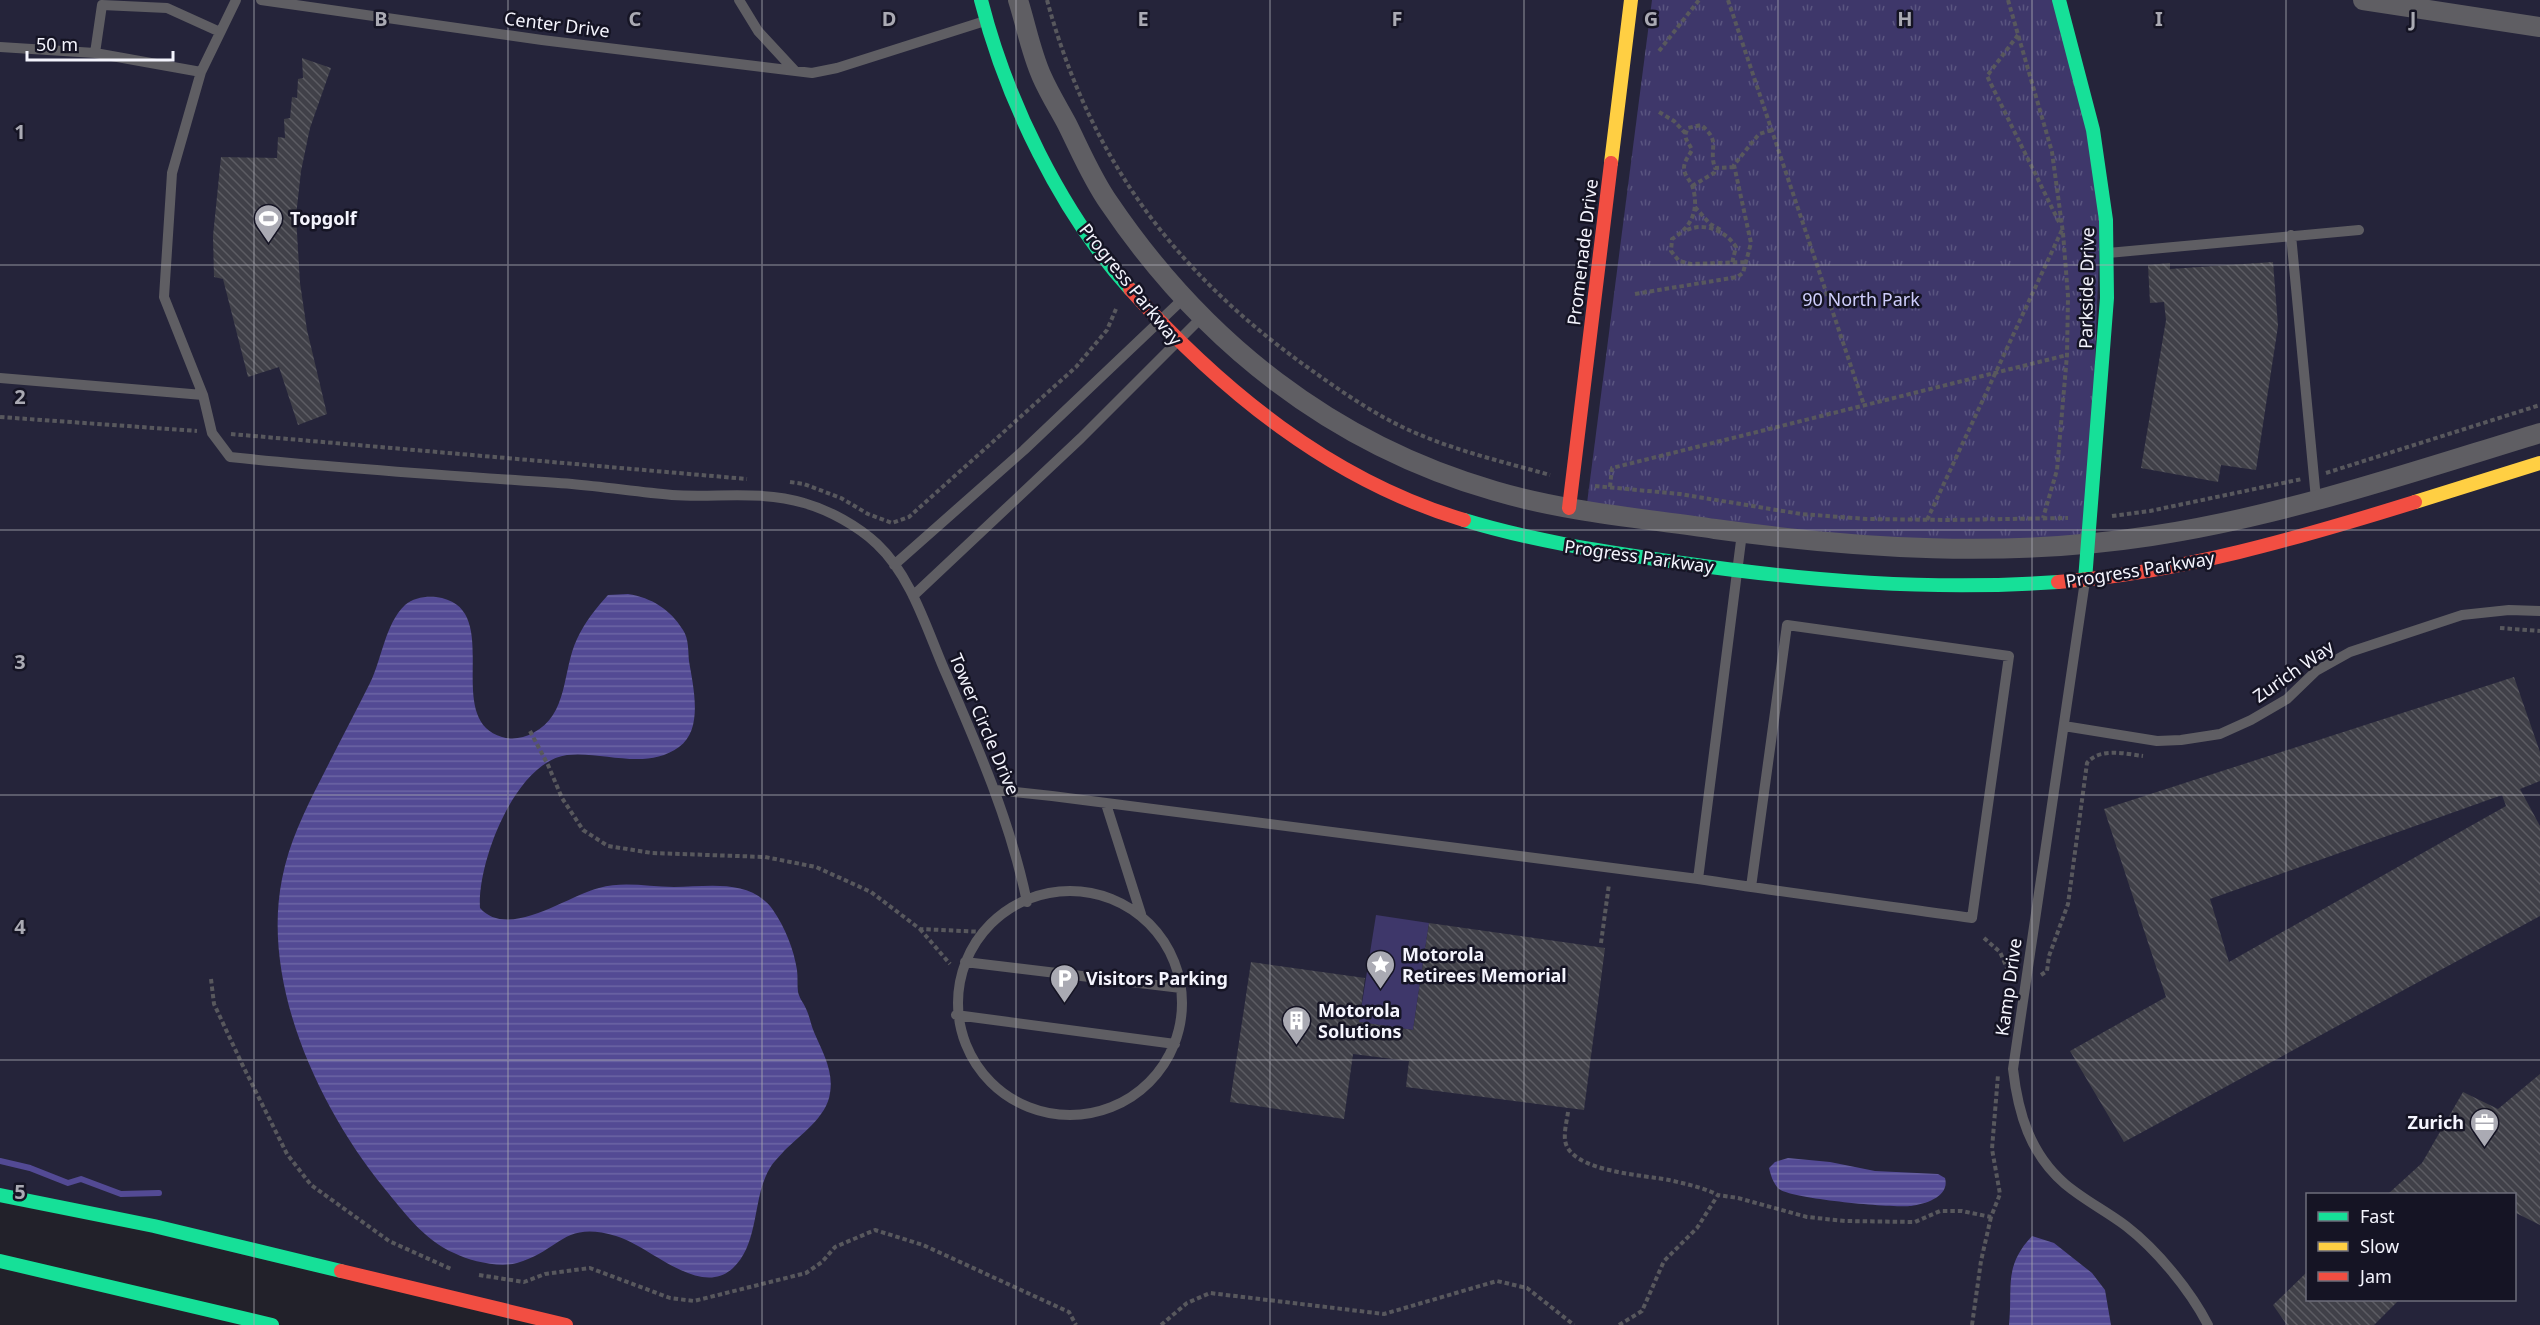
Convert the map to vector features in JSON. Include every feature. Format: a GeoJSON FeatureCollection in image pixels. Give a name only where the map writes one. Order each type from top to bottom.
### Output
{"type":"FeatureCollection","features":[{"type":"Feature","properties":{"kind":"main road","name":"Progress Parkway"},"geometry":{"type":"LineString","coordinates":[[981,0],[985,21],[1019,111],[1083,228],[1158,322],[1177,342],[1268,422],[1315,453],[1414,501],[1505,533],[1553,544],[1737,571],[1912,586],[1989,586],[2085,580],[2136,574],[2238,553],[2348,523],[2540,463]]}},
{"type":"Feature","properties":{"kind":"main road","name":"Promenade Drive"},"geometry":{"type":"LineString","coordinates":[[1569,508],[1631,0]]}},
{"type":"Feature","properties":{"kind":"main road","name":"Parkside Drive"},"geometry":{"type":"LineString","coordinates":[[2059,0],[2083,83],[2102,176],[2108,253],[2107,298],[2085,580]]}},
{"type":"Feature","properties":{"kind":"main road"},"geometry":{"type":"LineString","coordinates":[[0,1195],[154,1226],[566,1325]]}},
{"type":"Feature","properties":{"kind":"main road"},"geometry":{"type":"LineString","coordinates":[[0,1261],[272,1325]]}},
{"type":"Feature","properties":{"kind":"street","name":"Progress Parkway"},"geometry":{"type":"LineString","coordinates":[[1018,0],[1041,74],[1107,200],[1169,283],[1201,318],[1296,399],[1351,431],[1401,456],[1448,476],[1494,491],[1569,508],[1801,541],[1913,549],[2088,544],[2154,536],[2255,515],[2540,433]]}},
{"type":"Feature","properties":{"kind":"street"},"geometry":{"type":"LineString","coordinates":[[2369,0],[2540,27]]}},
{"type":"Feature","properties":{"kind":"lane","name":"Tower Circle Drive"},"geometry":{"type":"LineString","coordinates":[[236,0],[201,72],[172,173],[164,297],[203,395],[212,433],[230,457],[675,495],[766,497],[803,502],[843,520],[876,543],[894,565],[913,596],[996,790],[1018,857],[1027,902]]}},
{"type":"Feature","properties":{"kind":"lane","name":"Center Drive"},"geometry":{"type":"LineString","coordinates":[[261,0],[542,40],[812,73],[837,68],[985,21]]}},
{"type":"Feature","properties":{"kind":"lane"},"geometry":{"type":"LineString","coordinates":[[739,0],[758,31],[795,71]]}},
{"type":"Feature","properties":{"kind":"lane"},"geometry":{"type":"LineString","coordinates":[[95,53],[102,5],[167,8],[220,32]]}},
{"type":"Feature","properties":{"kind":"lane"},"geometry":{"type":"LineString","coordinates":[[0,47],[95,53],[201,72]]}},
{"type":"Feature","properties":{"kind":"lane"},"geometry":{"type":"LineString","coordinates":[[2108,253],[2359,230]]}},
{"type":"Feature","properties":{"kind":"lane"},"geometry":{"type":"LineString","coordinates":[[2291,236],[2316,499]]}},
{"type":"Feature","properties":{"kind":"lane"},"geometry":{"type":"LineString","coordinates":[[894,565],[1024,450],[1183,299]]}},
{"type":"Feature","properties":{"kind":"lane"},"geometry":{"type":"LineString","coordinates":[[913,596],[1081,438],[1201,318]]}},
{"type":"Feature","properties":{"kind":"lane"},"geometry":{"type":"LineString","coordinates":[[0,378],[203,395]]}},
{"type":"Feature","properties":{"kind":"lane"},"geometry":{"type":"LineString","coordinates":[[1698,879],[1742,533]]}},
{"type":"Feature","properties":{"kind":"lane","name":"Kamp Drive"},"geometry":{"type":"LineString","coordinates":[[2085,580],[2013,1070],[2017,1104],[2026,1133],[2043,1161],[2064,1183],[2127,1227],[2173,1273],[2208,1325]]}},
{"type":"Feature","properties":{"kind":"lane","name":"Zurich Way"},"geometry":{"type":"LineString","coordinates":[[2064,726],[2157,741],[2220,734],[2251,720],[2287,699],[2316,671],[2350,652],[2462,615],[2509,610],[2540,611]]}},
{"type":"Feature","properties":{"kind":"lane"},"geometry":{"type":"LineString","coordinates":[[996,790],[1698,879],[1751,887],[1972,918],[2008,656],[1787,625],[1751,887]]}},
{"type":"Feature","properties":{"kind":"lane"},"geometry":{"type":"LineString","coordinates":[[1106,804],[1141,914]]}},
{"type":"Feature","properties":{"kind":"lane"},"geometry":{"type":"LineString","coordinates":[[1064,889],[1102,894],[1141,914],[1162,938],[1179,971],[1183,1008],[1175,1044],[1155,1077],[1126,1100],[1091,1113],[1054,1115],[1018,1104],[988,1082],[967,1051],[956,1015],[967,952],[1002,911],[1064,889]]}},
{"type":"Feature","properties":{"kind":"lane"},"geometry":{"type":"LineString","coordinates":[[966,962],[1180,988]]}},
{"type":"Feature","properties":{"kind":"lane"},"geometry":{"type":"LineString","coordinates":[[956,1015],[1175,1044]]}},
{"type":"Feature","properties":{"kind":"path"},"geometry":{"type":"LineString","coordinates":[[1047,0],[1060,50],[1090,116],[1128,189],[1204,282],[1261,334],[1338,388],[1410,431],[1477,455],[1590,486],[1680,495],[1801,514],[1927,520],[2090,518],[2150,511],[2314,477],[2540,405]]}},
{"type":"Feature","properties":{"kind":"path"},"geometry":{"type":"LineString","coordinates":[[1659,51],[1699,0]]}},
{"type":"Feature","properties":{"kind":"path"},"geometry":{"type":"LineString","coordinates":[[1728,0],[1864,405]]}},
{"type":"Feature","properties":{"kind":"path"},"geometry":{"type":"LineString","coordinates":[[2008,0],[2052,152],[2068,296],[2067,355],[2057,470],[2043,518]]}},
{"type":"Feature","properties":{"kind":"path"},"geometry":{"type":"LineString","coordinates":[[2019,34],[1987,76],[2062,228]]}},
{"type":"Feature","properties":{"kind":"path"},"geometry":{"type":"LineString","coordinates":[[1659,112],[1674,121],[1685,133]]}},
{"type":"Feature","properties":{"kind":"path"},"geometry":{"type":"LineString","coordinates":[[1687,231],[1695,207],[1692,186],[1683,171],[1684,163],[1692,150],[1685,140],[1685,133],[1688,128],[1701,125],[1712,134],[1715,144],[1711,157],[1715,168],[1714,173],[1692,186]]}},
{"type":"Feature","properties":{"kind":"path"},"geometry":{"type":"LineString","coordinates":[[1715,168],[1734,167],[1759,135],[1772,130]]}},
{"type":"Feature","properties":{"kind":"path"},"geometry":{"type":"LineString","coordinates":[[1635,294],[1737,277],[1743,273],[1751,243],[1734,167]]}},
{"type":"Feature","properties":{"kind":"path"},"geometry":{"type":"LineString","coordinates":[[1695,207],[1710,224],[1731,239],[1736,247],[1732,263]]}},
{"type":"Feature","properties":{"kind":"path"},"geometry":{"type":"LineString","coordinates":[[1721,230],[1693,228],[1672,239],[1671,251],[1679,261],[1691,264],[1746,262]]}},
{"type":"Feature","properties":{"kind":"path"},"geometry":{"type":"LineString","coordinates":[[1927,520],[2062,228]]}},
{"type":"Feature","properties":{"kind":"path"},"geometry":{"type":"LineString","coordinates":[[781,482],[804,484],[841,498],[868,514],[892,523],[909,517],[1076,367],[1107,330],[1116,310]]}},
{"type":"Feature","properties":{"kind":"path"},"geometry":{"type":"LineString","coordinates":[[1610,488],[1612,468],[2067,355]]}},
{"type":"Feature","properties":{"kind":"path"},"geometry":{"type":"LineString","coordinates":[[0,417],[195,431]]}},
{"type":"Feature","properties":{"kind":"path"},"geometry":{"type":"LineString","coordinates":[[241,435],[757,480]]}},
{"type":"Feature","properties":{"kind":"path"},"geometry":{"type":"LineString","coordinates":[[2495,627],[2540,631]]}},
{"type":"Feature","properties":{"kind":"path"},"geometry":{"type":"LineString","coordinates":[[530,731],[549,765],[562,798],[584,830],[608,846],[652,853],[765,856],[816,867],[871,892],[920,929],[962,978]]}},
{"type":"Feature","properties":{"kind":"path"},"geometry":{"type":"LineString","coordinates":[[2010,972],[2043,976],[2064,918],[2072,883],[2087,763],[2090,759],[2105,753],[2150,756]]}},
{"type":"Feature","properties":{"kind":"path"},"geometry":{"type":"LineString","coordinates":[[1601,943],[1609,884]]}},
{"type":"Feature","properties":{"kind":"path"},"geometry":{"type":"LineString","coordinates":[[920,929],[984,932]]}},
{"type":"Feature","properties":{"kind":"path"},"geometry":{"type":"LineString","coordinates":[[1984,938],[2000,952],[2010,972],[2010,984]]}},
{"type":"Feature","properties":{"kind":"path"},"geometry":{"type":"LineString","coordinates":[[211,979],[214,1004],[247,1073],[287,1154],[311,1185],[389,1241],[458,1272]]}},
{"type":"Feature","properties":{"kind":"path"},"geometry":{"type":"LineString","coordinates":[[1972,1325],[1981,1261],[1991,1217],[2000,1194],[1992,1149],[1998,1070]]}},
{"type":"Feature","properties":{"kind":"path"},"geometry":{"type":"LineString","coordinates":[[1568,1112],[1565,1140],[1570,1151],[1583,1160],[1615,1173],[1666,1179],[1704,1188],[1718,1195],[1807,1216],[1845,1221],[1915,1222],[1940,1210],[1962,1211],[1991,1217]]}},
{"type":"Feature","properties":{"kind":"path"},"geometry":{"type":"LineString","coordinates":[[1619,1325],[1642,1311],[1664,1261],[1697,1228],[1718,1195]]}},
{"type":"Feature","properties":{"kind":"path"},"geometry":{"type":"LineString","coordinates":[[469,1274],[524,1282],[545,1274],[590,1269],[670,1298],[694,1301],[806,1273],[822,1262],[835,1246],[875,1230],[923,1245],[1069,1312],[1076,1325]]}},
{"type":"Feature","properties":{"kind":"path"},"geometry":{"type":"LineString","coordinates":[[1161,1325],[1187,1303],[1210,1293],[1384,1314],[1497,1281],[1527,1288],[1574,1325]]}},
{"type":"Feature","properties":{"kind":"shaded area"},"geometry":{"type":"Polygon","coordinates":[[[0,0],[2540,0],[2540,1325],[539,1325],[0,1197],[0,0]]]}},
{"type":"Feature","properties":{"kind":"shaded area"},"geometry":{"type":"Polygon","coordinates":[[[628,594],[645,598],[666,610],[685,634],[695,707],[692,729],[687,739],[679,747],[653,758],[567,755],[548,762],[531,776],[503,817],[492,842],[485,866],[480,908],[492,917],[506,920],[522,918],[586,892],[608,886],[627,885],[714,886],[741,889],[764,900],[773,910],[785,931],[794,955],[799,995],[829,1069],[830,1093],[828,1102],[818,1118],[770,1168],[760,1192],[748,1246],[742,1258],[733,1268],[720,1276],[705,1277],[690,1274],[629,1241],[598,1232],[573,1234],[531,1258],[510,1264],[493,1264],[468,1259],[433,1241],[415,1225],[384,1188],[338,1121],[301,1043],[288,1002],[280,960],[278,919],[282,879],[293,840],[309,803],[370,683],[388,632],[405,605],[415,599],[436,597],[457,605],[468,620],[472,641],[476,709],[484,726],[502,737],[514,738],[533,733],[545,725],[553,715],[563,691],[572,651],[584,627],[608,595],[628,594]]]}},
{"type":"Feature","properties":{"kind":"shaded area"},"geometry":{"type":"Polygon","coordinates":[[[1788,1158],[1830,1162],[1875,1171],[1938,1174],[1945,1178],[1946,1184],[1944,1190],[1936,1198],[1911,1206],[1864,1204],[1802,1196],[1779,1189],[1771,1177],[1769,1168],[1775,1162],[1788,1158]]]}},
{"type":"Feature","properties":{"kind":"shaded area"},"geometry":{"type":"Polygon","coordinates":[[[2032,1236],[2054,1243],[2092,1273],[2105,1290],[2111,1325],[2009,1325],[2013,1268],[2023,1247],[2032,1236]]]}},
{"type":"Feature","properties":{"kind":"green space","name":"90 North Park"},"geometry":{"type":"Polygon","coordinates":[[[1652,0],[2059,0],[2102,176],[2088,544],[1913,549],[1586,511],[1652,0]]]}},
{"type":"Feature","properties":{"kind":"green space"},"geometry":{"type":"Polygon","coordinates":[[[1376,915],[1429,923],[1413,1030],[1359,1022],[1376,915]]]}},
{"type":"Feature","properties":{"kind":"building","name":"Topgolf"},"geometry":{"type":"Polygon","coordinates":[[[302,58],[331,68],[310,128],[301,171],[296,216],[300,283],[307,330],[327,414],[298,425],[279,367],[248,377],[223,279],[214,277],[213,236],[221,157],[277,158],[278,137],[285,138],[284,119],[290,118],[292,97],[297,98],[298,79],[303,78],[302,58]]]}},
{"type":"Feature","properties":{"kind":"building"},"geometry":{"type":"Polygon","coordinates":[[[2273,262],[2278,326],[2256,470],[2221,465],[2218,482],[2141,468],[2166,320],[2164,302],[2150,303],[2148,265],[2170,263],[2170,269],[2273,262]]]}},
{"type":"Feature","properties":{"kind":"building"},"geometry":{"type":"Polygon","coordinates":[[[2514,677],[2540,752],[2540,781],[2520,789],[2540,826],[2540,916],[2124,1142],[2070,1051],[2166,997],[2104,809],[2514,677]],[[2502,795],[2210,899],[2229,962],[2506,806],[2502,795]]]}},
{"type":"Feature","properties":{"kind":"building"},"geometry":{"type":"Polygon","coordinates":[[[1429,923],[1605,948],[1584,1110],[1406,1087],[1409,1061],[1353,1054],[1344,1119],[1230,1102],[1251,962],[1365,978],[1359,1022],[1413,1030],[1429,923]]]}},
{"type":"Feature","properties":{"kind":"building","name":"Zurich"},"geometry":{"type":"Polygon","coordinates":[[[2540,1074],[2540,1225],[2516,1213],[2516,1193],[2389,1193],[2422,1163],[2463,1092],[2498,1109],[2540,1074]]]}},
{"type":"Feature","properties":{"kind":"building"},"geometry":{"type":"Polygon","coordinates":[[[2306,1273],[2306,1301],[2398,1301],[2374,1325],[2287,1325],[2273,1305],[2306,1273]]]}},
{"type":"Feature","properties":{"kind":"waterway"},"geometry":{"type":"LineString","coordinates":[[0,1161],[30,1168],[68,1183],[81,1179],[121,1194],[159,1193]]}},
{"type":"Feature","properties":{"kind":"traffic: fast"},"geometry":{"type":"LineString","coordinates":[[981,0],[1005,76],[1039,153],[1081,226],[1130,289]]}},
{"type":"Feature","properties":{"kind":"traffic: fast"},"geometry":{"type":"LineString","coordinates":[[2059,0],[2093,130],[2106,220],[2107,298],[2085,580]]}},
{"type":"Feature","properties":{"kind":"traffic: fast"},"geometry":{"type":"LineString","coordinates":[[1464,520],[1572,546],[1776,575],[1917,585],[2011,585],[2058,582]]}},
{"type":"Feature","properties":{"kind":"traffic: fast"},"geometry":{"type":"LineString","coordinates":[[0,1195],[154,1226],[341,1271]]}},
{"type":"Feature","properties":{"kind":"traffic: fast"},"geometry":{"type":"LineString","coordinates":[[0,1261],[272,1325]]}},
{"type":"Feature","properties":{"kind":"traffic: slow"},"geometry":{"type":"LineString","coordinates":[[1611,163],[1631,0]]}},
{"type":"Feature","properties":{"kind":"traffic: slow"},"geometry":{"type":"LineString","coordinates":[[2415,502],[2540,463]]}},
{"type":"Feature","properties":{"kind":"traffic: jam"},"geometry":{"type":"LineString","coordinates":[[1569,508],[1611,163]]}},
{"type":"Feature","properties":{"kind":"traffic: jam"},"geometry":{"type":"LineString","coordinates":[[1130,289],[1202,362],[1240,396],[1281,427],[1323,456],[1368,481],[1415,503],[1464,520]]}},
{"type":"Feature","properties":{"kind":"traffic: jam"},"geometry":{"type":"LineString","coordinates":[[2058,582],[2149,571],[2194,562],[2283,541],[2415,502]]}},
{"type":"Feature","properties":{"kind":"traffic: jam"},"geometry":{"type":"LineString","coordinates":[[341,1271],[566,1325]]}},
{"type":"Feature","properties":{"kind":"place","name":"Topgolf"},"geometry":{"type":"Point","coordinates":[269,244]}},
{"type":"Feature","properties":{"kind":"place","name":"Motorola Retirees Memorial"},"geometry":{"type":"Point","coordinates":[1381,990]}},
{"type":"Feature","properties":{"kind":"place","name":"Visitors Parking"},"geometry":{"type":"Point","coordinates":[1065,1004]}},
{"type":"Feature","properties":{"kind":"place","name":"Motorola Solutions"},"geometry":{"type":"Point","coordinates":[1297,1046]}},
{"type":"Feature","properties":{"kind":"place","name":"Zurich"},"geometry":{"type":"Point","coordinates":[2485,1148]}}]}
